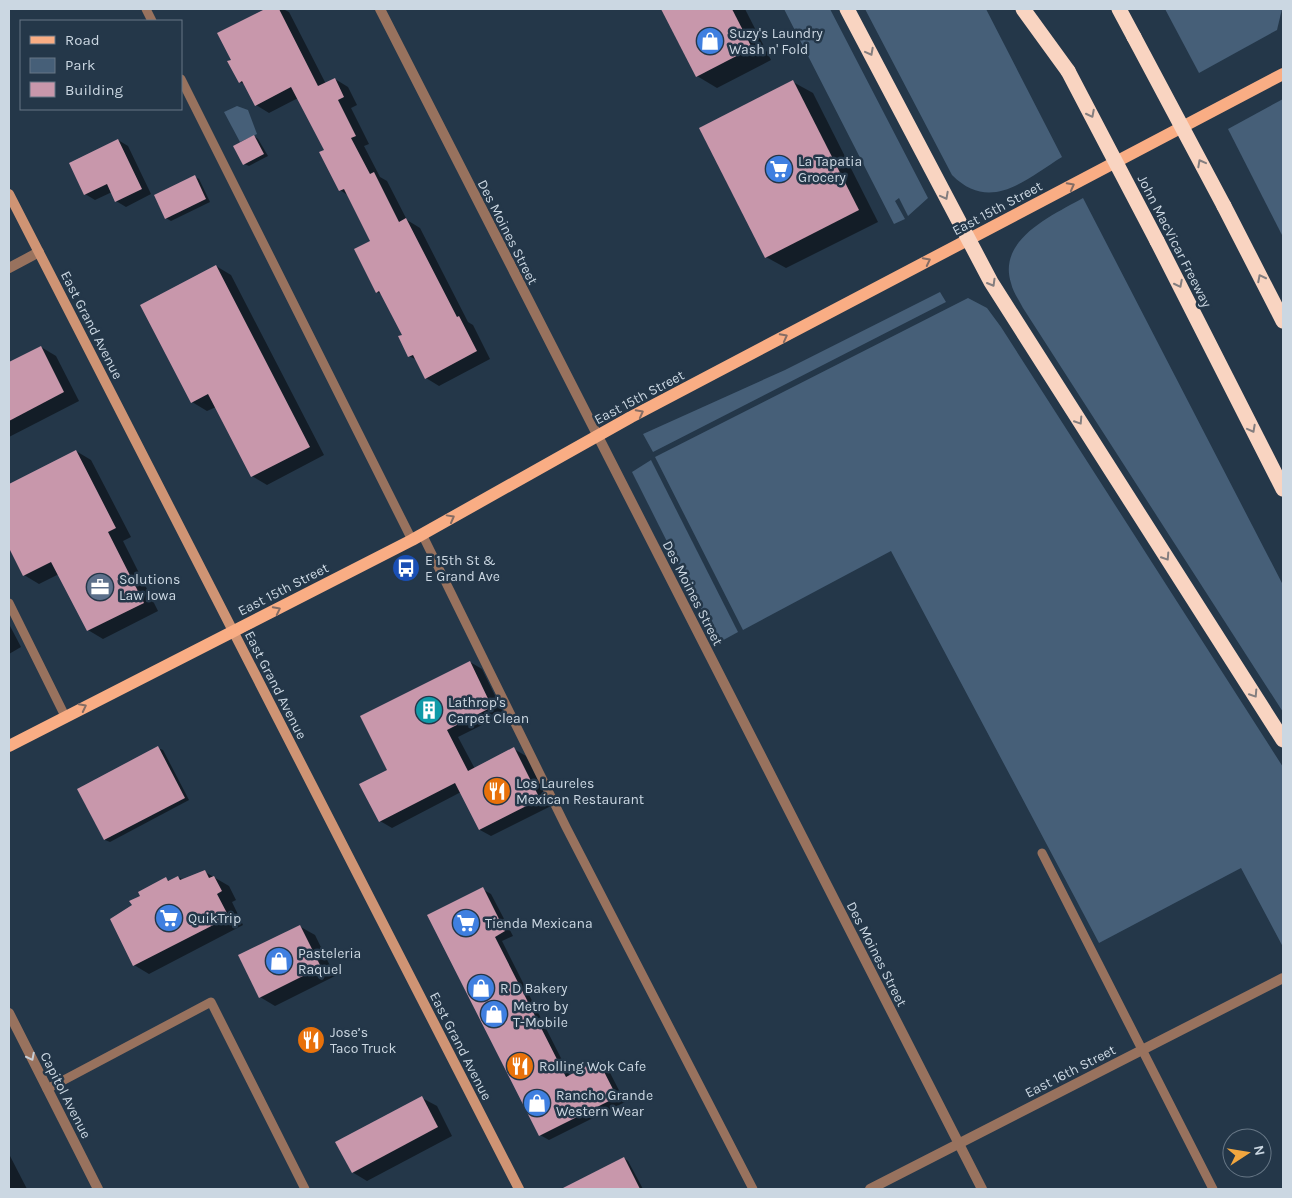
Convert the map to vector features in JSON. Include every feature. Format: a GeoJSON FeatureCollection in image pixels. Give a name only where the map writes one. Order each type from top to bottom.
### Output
{"type":"FeatureCollection","features":[{"type":"Feature","properties":{"kind":"highway"},"geometry":{"type":"LineString","coordinates":[[847,9],[968,240],[1034,351],[1283,740]]}},
{"type":"Feature","properties":{"kind":"highway"},"geometry":{"type":"LineString","coordinates":[[1023,9],[1068,71]]}},
{"type":"Feature","properties":{"kind":"highway","name":"John MacVicar Freeway"},"geometry":{"type":"LineString","coordinates":[[1036,9],[1283,489]]}},
{"type":"Feature","properties":{"kind":"highway"},"geometry":{"type":"LineString","coordinates":[[1119,9],[1283,321]]}},
{"type":"Feature","properties":{"kind":"main road","name":"East 15th Street"},"geometry":{"type":"LineString","coordinates":[[9,746],[417,537],[597,436],[1283,74]]}},
{"type":"Feature","properties":{"kind":"main road","name":"East Grand Avenue"},"geometry":{"type":"LineString","coordinates":[[9,194],[519,1189]]}},
{"type":"Feature","properties":{"kind":"street","name":"Des Moines Street"},"geometry":{"type":"LineString","coordinates":[[380,9],[982,1189]]}},
{"type":"Feature","properties":{"kind":"street"},"geometry":{"type":"LineString","coordinates":[[9,268],[39,252]]}},
{"type":"Feature","properties":{"kind":"street","name":"East 16th Street"},"geometry":{"type":"LineString","coordinates":[[870,1189],[1283,978]]}},
{"type":"Feature","properties":{"kind":"street","name":"Capitol Avenue"},"geometry":{"type":"LineString","coordinates":[[9,1013],[98,1189]]}},
{"type":"Feature","properties":{"kind":"lane"},"geometry":{"type":"LineString","coordinates":[[182,81],[753,1189]]}},
{"type":"Feature","properties":{"kind":"lane"},"geometry":{"type":"LineString","coordinates":[[9,603],[65,716]]}},
{"type":"Feature","properties":{"kind":"lane"},"geometry":{"type":"LineString","coordinates":[[1042,853],[1212,1189]]}},
{"type":"Feature","properties":{"kind":"lane"},"geometry":{"type":"LineString","coordinates":[[47,1089],[211,1002],[305,1189]]}},
{"type":"Feature","properties":{"kind":"green space"},"geometry":{"type":"Polygon","coordinates":[[[784,9],[830,9],[928,198],[908,216],[899,198],[895,201],[905,219],[894,224],[784,9]]]}},
{"type":"Feature","properties":{"kind":"green space"},"geometry":{"type":"Polygon","coordinates":[[[865,9],[986,9],[1062,157],[1022,183],[1008,189],[981,192],[966,186],[952,175],[865,9]]]}},
{"type":"Feature","properties":{"kind":"green space"},"geometry":{"type":"Polygon","coordinates":[[[1165,9],[1282,9],[1277,30],[1199,73],[1165,9]]]}},
{"type":"Feature","properties":{"kind":"green space"},"geometry":{"type":"Polygon","coordinates":[[[1283,99],[1283,237],[1228,129],[1283,99]]]}},
{"type":"Feature","properties":{"kind":"green space"},"geometry":{"type":"Polygon","coordinates":[[[237,106],[248,110],[257,134],[240,142],[224,112],[237,106]]]}},
{"type":"Feature","properties":{"kind":"green space"},"geometry":{"type":"Polygon","coordinates":[[[1083,198],[1283,585],[1283,712],[1013,290],[1009,267],[1012,254],[1020,241],[1030,230],[1043,221],[1083,198]]]}},
{"type":"Feature","properties":{"kind":"green space"},"geometry":{"type":"Polygon","coordinates":[[[940,292],[946,302],[653,452],[643,434],[785,370],[940,292]]]}},
{"type":"Feature","properties":{"kind":"green space"},"geometry":{"type":"Polygon","coordinates":[[[968,298],[987,308],[1001,327],[1283,767],[1283,947],[1241,868],[1099,943],[891,551],[743,630],[655,457],[968,298]]]}},
{"type":"Feature","properties":{"kind":"green space"},"geometry":{"type":"Polygon","coordinates":[[[651,460],[738,632],[718,643],[632,472],[651,460]]]}},
{"type":"Feature","properties":{"kind":"building"},"geometry":{"type":"Polygon","coordinates":[[[265,9],[279,9],[318,86],[335,78],[344,97],[338,100],[356,136],[351,138],[370,174],[374,172],[399,222],[406,218],[457,317],[459,316],[477,351],[425,379],[413,355],[408,357],[398,336],[402,335],[379,291],[376,293],[354,249],[370,241],[344,189],[339,191],[319,152],[324,150],[291,87],[255,106],[242,81],[239,83],[227,61],[231,60],[217,33],[265,9]]]}},
{"type":"Feature","properties":{"kind":"building"},"geometry":{"type":"Polygon","coordinates":[[[661,9],[732,9],[752,48],[696,77],[661,9]]]}},
{"type":"Feature","properties":{"kind":"building","name":"La Tapatia Grocery"},"geometry":{"type":"Polygon","coordinates":[[[793,80],[859,210],[765,258],[699,128],[793,80]]]}},
{"type":"Feature","properties":{"kind":"building"},"geometry":{"type":"Polygon","coordinates":[[[254,135],[264,154],[243,165],[233,146],[254,135]]]}},
{"type":"Feature","properties":{"kind":"building"},"geometry":{"type":"Polygon","coordinates":[[[118,139],[142,189],[115,202],[107,184],[84,195],[69,163],[118,139]]]}},
{"type":"Feature","properties":{"kind":"building"},"geometry":{"type":"Polygon","coordinates":[[[195,175],[206,199],[165,219],[154,195],[195,175]]]}},
{"type":"Feature","properties":{"kind":"building"},"geometry":{"type":"Polygon","coordinates":[[[216,265],[310,447],[251,477],[208,394],[191,403],[140,305],[216,265]]]}},
{"type":"Feature","properties":{"kind":"building"},"geometry":{"type":"Polygon","coordinates":[[[41,346],[64,392],[9,421],[9,362],[41,346]]]}},
{"type":"Feature","properties":{"kind":"building"},"geometry":{"type":"Polygon","coordinates":[[[76,450],[116,528],[108,532],[144,603],[87,631],[51,562],[23,576],[9,548],[9,484],[76,450]]]}},
{"type":"Feature","properties":{"kind":"building"},"geometry":{"type":"Polygon","coordinates":[[[470,661],[492,707],[447,730],[468,771],[514,747],[540,799],[479,830],[455,783],[379,822],[359,784],[387,770],[360,716],[470,661]]]}},
{"type":"Feature","properties":{"kind":"building"},"geometry":{"type":"Polygon","coordinates":[[[158,746],[185,798],[104,840],[77,789],[158,746]]]}},
{"type":"Feature","properties":{"kind":"building","name":"QuikTrip"},"geometry":{"type":"Polygon","coordinates":[[[205,870],[209,878],[214,876],[222,891],[217,894],[229,917],[133,966],[110,919],[132,905],[129,901],[140,896],[138,892],[166,877],[168,881],[178,876],[180,880],[205,870]]]}},
{"type":"Feature","properties":{"kind":"building"},"geometry":{"type":"Polygon","coordinates":[[[483,887],[505,931],[495,937],[566,1077],[598,1060],[617,1097],[539,1136],[427,915],[483,887]]]}},
{"type":"Feature","properties":{"kind":"building","name":"Pasteleria Raquel"},"geometry":{"type":"Polygon","coordinates":[[[300,925],[321,967],[259,998],[238,955],[300,925]]]}},
{"type":"Feature","properties":{"kind":"building"},"geometry":{"type":"Polygon","coordinates":[[[422,1096],[438,1127],[352,1173],[335,1142],[422,1096]]]}},
{"type":"Feature","properties":{"kind":"building"},"geometry":{"type":"Polygon","coordinates":[[[624,1157],[640,1189],[561,1189],[624,1157]]]}},
{"type":"Feature","properties":{"kind":"place","name":"Suzy's Laundry Wash n' Fold"},"geometry":{"type":"Point","coordinates":[710,41]}},
{"type":"Feature","properties":{"kind":"place","name":"La Tapatia Grocery"},"geometry":{"type":"Point","coordinates":[779,169]}},
{"type":"Feature","properties":{"kind":"place","name":"E 15th St & E Grand Ave"},"geometry":{"type":"Point","coordinates":[406,568]}},
{"type":"Feature","properties":{"kind":"place","name":"Solutions Law Iowa"},"geometry":{"type":"Point","coordinates":[100,587]}},
{"type":"Feature","properties":{"kind":"place","name":"Lathrop's Carpet Clean"},"geometry":{"type":"Point","coordinates":[429,710]}},
{"type":"Feature","properties":{"kind":"place","name":"Los Laureles Mexican Restaurant"},"geometry":{"type":"Point","coordinates":[497,791]}},
{"type":"Feature","properties":{"kind":"place","name":"QuikTrip"},"geometry":{"type":"Point","coordinates":[169,918]}},
{"type":"Feature","properties":{"kind":"place","name":"Tienda Mexicana"},"geometry":{"type":"Point","coordinates":[466,923]}},
{"type":"Feature","properties":{"kind":"place","name":"Pasteleria Raquel"},"geometry":{"type":"Point","coordinates":[279,961]}},
{"type":"Feature","properties":{"kind":"place","name":"R D Bakery"},"geometry":{"type":"Point","coordinates":[481,988]}},
{"type":"Feature","properties":{"kind":"place","name":"Metro by T-Mobile"},"geometry":{"type":"Point","coordinates":[494,1014]}},
{"type":"Feature","properties":{"kind":"place","name":"Jose’s Taco Truck"},"geometry":{"type":"Point","coordinates":[311,1040]}},
{"type":"Feature","properties":{"kind":"place","name":"Rolling Wok Cafe"},"geometry":{"type":"Point","coordinates":[520,1066]}},
{"type":"Feature","properties":{"kind":"place","name":"Rancho Grande Western Wear"},"geometry":{"type":"Point","coordinates":[537,1103]}}]}
